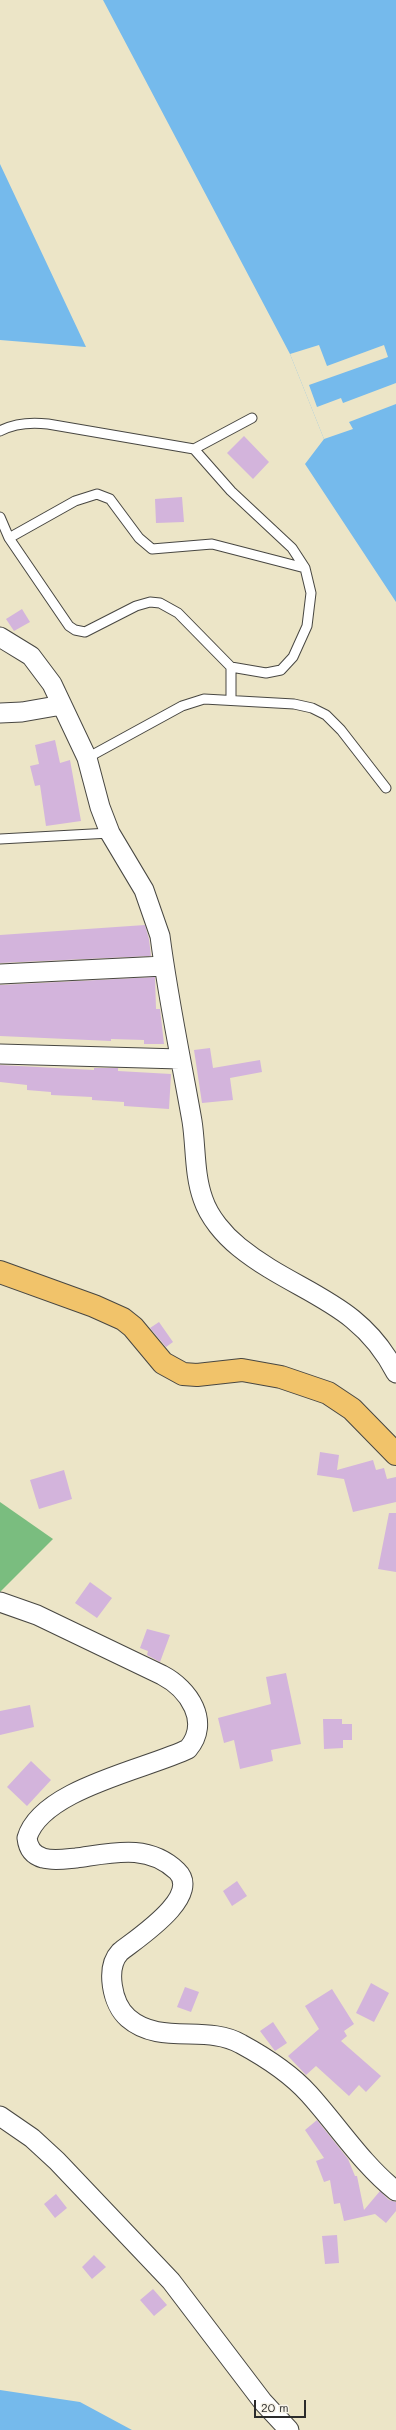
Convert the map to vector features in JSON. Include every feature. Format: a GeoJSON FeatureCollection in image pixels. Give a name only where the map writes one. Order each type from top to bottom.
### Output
{"type":"FeatureCollection","features":[{"type":"Feature","properties":{"kind":"highway"},"geometry":{"type":"LineString","coordinates":[[0,1272],[94,1306],[123,1319],[133,1327],[163,1363],[183,1374],[196,1375],[242,1370],[281,1377],[328,1393],[352,1408],[396,1454]]}},
{"type":"Feature","properties":{"kind":"street"},"geometry":{"type":"LineString","coordinates":[[0,637],[31,656],[49,679],[87,758],[96,792],[110,833],[144,890],[153,911],[160,936],[203,1199],[211,1215],[222,1231],[254,1258],[328,1300],[359,1323],[376,1340],[396,1374]]}},
{"type":"Feature","properties":{"kind":"street"},"geometry":{"type":"LineString","coordinates":[[0,713],[22,712],[62,705]]}},
{"type":"Feature","properties":{"kind":"street"},"geometry":{"type":"LineString","coordinates":[[0,974],[164,966]]}},
{"type":"Feature","properties":{"kind":"street"},"geometry":{"type":"LineString","coordinates":[[0,1054],[180,1060]]}},
{"type":"Feature","properties":{"kind":"street"},"geometry":{"type":"LineString","coordinates":[[0,1602],[36,1615],[162,1675],[180,1686],[192,1700],[197,1726],[194,1743],[188,1750],[108,1777],[86,1788],[44,1814],[33,1823],[27,1838],[31,1850],[42,1858],[67,1859],[114,1852],[140,1852],[168,1864],[181,1875],[184,1886],[176,1904],[120,1952],[113,1962],[113,1987],[121,2009],[129,2019],[139,2026],[156,2031],[222,2036],[239,2042],[251,2049],[308,2093],[373,2168],[396,2191]]}},
{"type":"Feature","properties":{"kind":"street"},"geometry":{"type":"LineString","coordinates":[[0,2116],[32,2138],[56,2161],[171,2281],[264,2402],[289,2430]]}},
{"type":"Feature","properties":{"kind":"lane"},"geometry":{"type":"LineString","coordinates":[[0,431],[9,426],[31,422],[194,449],[252,418]]}},
{"type":"Feature","properties":{"kind":"lane"},"geometry":{"type":"LineString","coordinates":[[0,517],[9,538],[70,626],[75,630],[85,632],[136,606],[150,602],[160,603],[183,618],[231,667],[266,673],[281,670],[293,657],[307,626],[311,593],[305,568],[292,548],[226,486],[194,449]]}},
{"type":"Feature","properties":{"kind":"lane"},"geometry":{"type":"LineString","coordinates":[[9,538],[75,501],[97,494],[110,499],[139,538],[152,549],[212,544],[305,568]]}},
{"type":"Feature","properties":{"kind":"lane"},"geometry":{"type":"LineString","coordinates":[[231,667],[231,700]]}},
{"type":"Feature","properties":{"kind":"lane"},"geometry":{"type":"LineString","coordinates":[[87,758],[182,706],[204,699],[294,704],[312,708],[326,715],[341,730],[386,788]]}},
{"type":"Feature","properties":{"kind":"lane"},"geometry":{"type":"LineString","coordinates":[[0,839],[110,833]]}},
{"type":"Feature","properties":{"kind":"green space"},"geometry":{"type":"Polygon","coordinates":[[[0,1502],[53,1539],[0,1592],[0,1502]]]}},
{"type":"Feature","properties":{"kind":"water"},"geometry":{"type":"Polygon","coordinates":[[[103,0],[396,0],[396,602],[305,464],[324,439],[290,354],[103,0]]]}},
{"type":"Feature","properties":{"kind":"water"},"geometry":{"type":"Polygon","coordinates":[[[0,164],[86,347],[0,340],[0,164]]]}},
{"type":"Feature","properties":{"kind":"water"},"geometry":{"type":"Polygon","coordinates":[[[0,2390],[80,2402],[132,2430],[0,2430],[0,2390]]]}},
{"type":"Feature","properties":{"kind":"pier"},"geometry":{"type":"Polygon","coordinates":[[[319,345],[327,366],[384,345],[388,357],[309,385],[317,407],[341,398],[343,403],[396,383],[396,404],[349,422],[353,429],[324,439],[290,354],[319,345]]]}},
{"type":"Feature","properties":{"kind":"building"},"geometry":{"type":"Polygon","coordinates":[[[244,436],[269,462],[253,479],[227,453],[244,436]]]}},
{"type":"Feature","properties":{"kind":"building"},"geometry":{"type":"Polygon","coordinates":[[[182,497],[184,522],[156,523],[155,499],[182,497]]]}},
{"type":"Feature","properties":{"kind":"building"},"geometry":{"type":"Polygon","coordinates":[[[22,609],[30,622],[14,631],[6,619],[22,609]]]}},
{"type":"Feature","properties":{"kind":"building"},"geometry":{"type":"Polygon","coordinates":[[[55,740],[60,763],[70,760],[81,821],[46,826],[40,785],[35,786],[30,766],[39,764],[35,745],[55,740]]]}},
{"type":"Feature","properties":{"kind":"building"},"geometry":{"type":"Polygon","coordinates":[[[145,925],[149,939],[151,956],[0,963],[0,935],[145,925]]]}},
{"type":"Feature","properties":{"kind":"building"},"geometry":{"type":"Polygon","coordinates":[[[155,977],[156,1009],[160,1009],[164,1044],[144,1044],[144,1040],[111,1039],[111,1041],[0,1036],[0,985],[155,977]]]}},
{"type":"Feature","properties":{"kind":"building"},"geometry":{"type":"Polygon","coordinates":[[[210,1048],[213,1068],[260,1060],[262,1072],[230,1078],[233,1100],[202,1103],[194,1050],[210,1048]]]}},
{"type":"Feature","properties":{"kind":"building"},"geometry":{"type":"Polygon","coordinates":[[[0,1065],[94,1070],[94,1068],[118,1068],[118,1071],[171,1074],[169,1109],[124,1106],[124,1102],[92,1100],[92,1097],[51,1095],[51,1092],[27,1090],[27,1085],[0,1082],[0,1065]]]}},
{"type":"Feature","properties":{"kind":"building"},"geometry":{"type":"Polygon","coordinates":[[[159,1322],[173,1342],[166,1347],[150,1328],[159,1322]]]}},
{"type":"Feature","properties":{"kind":"building"},"geometry":{"type":"Polygon","coordinates":[[[320,1452],[339,1455],[337,1470],[373,1460],[376,1470],[384,1468],[387,1479],[396,1477],[396,1502],[353,1512],[344,1479],[317,1475],[320,1452]]]}},
{"type":"Feature","properties":{"kind":"building"},"geometry":{"type":"Polygon","coordinates":[[[64,1470],[72,1499],[39,1509],[30,1480],[64,1470]]]}},
{"type":"Feature","properties":{"kind":"building"},"geometry":{"type":"Polygon","coordinates":[[[389,1513],[396,1513],[396,1572],[378,1569],[389,1513]]]}},
{"type":"Feature","properties":{"kind":"building"},"geometry":{"type":"Polygon","coordinates":[[[90,1582],[112,1598],[97,1618],[75,1603],[90,1582]]]}},
{"type":"Feature","properties":{"kind":"building"},"geometry":{"type":"Polygon","coordinates":[[[147,1629],[170,1635],[160,1662],[147,1655],[148,1651],[140,1648],[147,1629]]]}},
{"type":"Feature","properties":{"kind":"building"},"geometry":{"type":"Polygon","coordinates":[[[286,1673],[301,1744],[271,1750],[273,1761],[240,1769],[234,1740],[224,1743],[218,1718],[271,1704],[266,1677],[286,1673]]]}},
{"type":"Feature","properties":{"kind":"building"},"geometry":{"type":"Polygon","coordinates":[[[30,1705],[34,1727],[0,1735],[0,1711],[30,1705]]]}},
{"type":"Feature","properties":{"kind":"building"},"geometry":{"type":"Polygon","coordinates":[[[323,1719],[342,1719],[342,1724],[352,1724],[352,1740],[343,1740],[343,1748],[324,1749],[323,1719]]]}},
{"type":"Feature","properties":{"kind":"building"},"geometry":{"type":"Polygon","coordinates":[[[31,1761],[51,1780],[27,1806],[7,1787],[31,1761]]]}},
{"type":"Feature","properties":{"kind":"building"},"geometry":{"type":"Polygon","coordinates":[[[237,1881],[247,1896],[232,1906],[223,1891],[237,1881]]]}},
{"type":"Feature","properties":{"kind":"building"},"geometry":{"type":"Polygon","coordinates":[[[371,1983],[389,1993],[374,2022],[356,2013],[371,1983]]]}},
{"type":"Feature","properties":{"kind":"building"},"geometry":{"type":"Polygon","coordinates":[[[185,1987],[199,1992],[191,2012],[177,2007],[185,1987]]]}},
{"type":"Feature","properties":{"kind":"building"},"geometry":{"type":"Polygon","coordinates":[[[332,1989],[354,2024],[344,2031],[347,2036],[341,2041],[381,2076],[366,2092],[359,2085],[349,2096],[316,2066],[306,2075],[288,2056],[319,2029],[305,2006],[332,1989]]]}},
{"type":"Feature","properties":{"kind":"building"},"geometry":{"type":"Polygon","coordinates":[[[273,2022],[287,2043],[275,2051],[260,2031],[273,2022]]]}},
{"type":"Feature","properties":{"kind":"building"},"geometry":{"type":"Polygon","coordinates":[[[317,2120],[348,2159],[355,2176],[357,2176],[364,2210],[380,2191],[389,2200],[396,2202],[396,2211],[386,2223],[375,2214],[344,2221],[340,2203],[334,2204],[330,2180],[324,2182],[316,2161],[324,2158],[305,2130],[317,2120]]]}},
{"type":"Feature","properties":{"kind":"building"},"geometry":{"type":"Polygon","coordinates":[[[56,2194],[67,2208],[55,2218],[44,2204],[56,2194]]]}},
{"type":"Feature","properties":{"kind":"building"},"geometry":{"type":"Polygon","coordinates":[[[337,2235],[339,2263],[325,2264],[322,2236],[337,2235]]]}},
{"type":"Feature","properties":{"kind":"building"},"geometry":{"type":"Polygon","coordinates":[[[94,2255],[106,2267],[92,2279],[82,2267],[94,2255]]]}},
{"type":"Feature","properties":{"kind":"building"},"geometry":{"type":"Polygon","coordinates":[[[153,2289],[167,2305],[154,2316],[140,2300],[153,2289]]]}}]}
